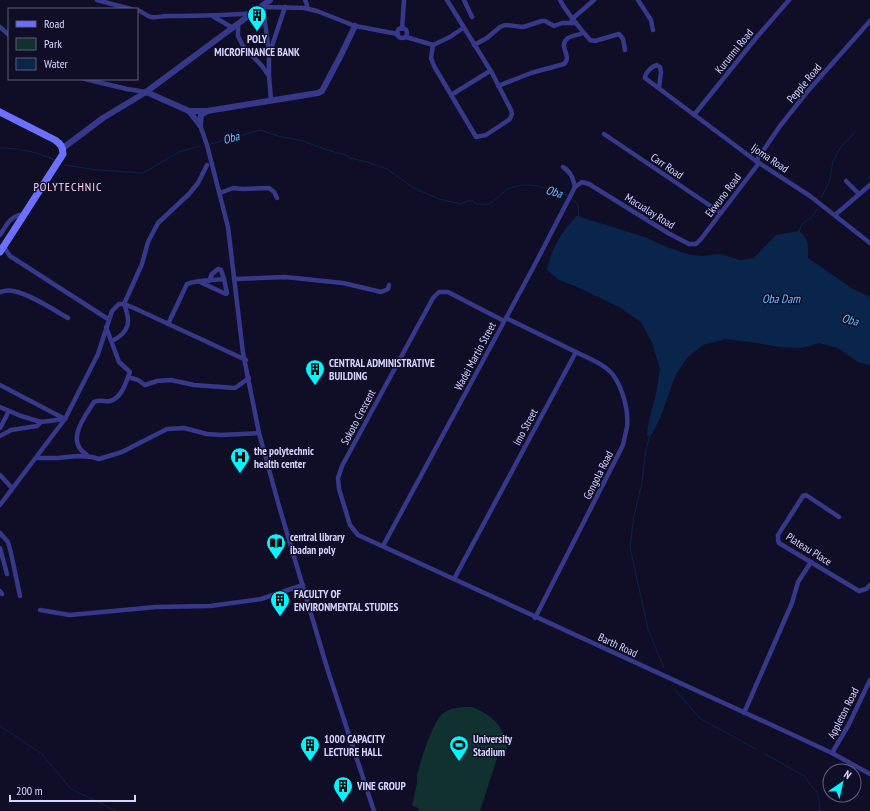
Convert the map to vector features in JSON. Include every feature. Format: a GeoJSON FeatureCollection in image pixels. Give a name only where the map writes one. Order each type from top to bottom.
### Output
{"type":"FeatureCollection","features":[{"type":"Feature","properties":{"kind":"main road"},"geometry":{"type":"LineString","coordinates":[[0,112],[55,140],[61,144],[63,148],[63,154],[2,250]]}},
{"type":"Feature","properties":{"kind":"street"},"geometry":{"type":"LineString","coordinates":[[97,0],[127,8]]}},
{"type":"Feature","properties":{"kind":"street"},"geometry":{"type":"LineString","coordinates":[[63,148],[103,118],[146,92],[270,0]]}},
{"type":"Feature","properties":{"kind":"street"},"geometry":{"type":"LineString","coordinates":[[304,0],[307,8]]}},
{"type":"Feature","properties":{"kind":"street"},"geometry":{"type":"LineString","coordinates":[[398,34],[398,31],[402,29],[404,0]]}},
{"type":"Feature","properties":{"kind":"street"},"geometry":{"type":"LineString","coordinates":[[433,46],[431,58],[434,66],[476,137],[486,135],[510,119],[512,114],[511,110],[490,71],[447,0]]}},
{"type":"Feature","properties":{"kind":"street"},"geometry":{"type":"LineString","coordinates":[[464,0],[472,17]]}},
{"type":"Feature","properties":{"kind":"street"},"geometry":{"type":"LineString","coordinates":[[560,0],[568,14],[590,40],[592,41],[619,34],[622,35],[625,50]]}},
{"type":"Feature","properties":{"kind":"street"},"geometry":{"type":"LineString","coordinates":[[572,19],[594,0]]}},
{"type":"Feature","properties":{"kind":"street"},"geometry":{"type":"LineString","coordinates":[[638,0],[651,20],[653,30]]}},
{"type":"Feature","properties":{"kind":"street","name":"Kurunmi Road"},"geometry":{"type":"LineString","coordinates":[[694,116],[756,38],[789,0]]}},
{"type":"Feature","properties":{"kind":"street"},"geometry":{"type":"LineString","coordinates":[[262,7],[307,8],[355,26],[398,34],[399,37],[406,37],[433,46],[464,28]]}},
{"type":"Feature","properties":{"kind":"street"},"geometry":{"type":"LineString","coordinates":[[262,7],[269,55],[271,100]]}},
{"type":"Feature","properties":{"kind":"street"},"geometry":{"type":"LineString","coordinates":[[269,55],[285,7]]}},
{"type":"Feature","properties":{"kind":"street"},"geometry":{"type":"LineString","coordinates":[[138,10],[149,16],[157,17],[213,16],[254,12]]}},
{"type":"Feature","properties":{"kind":"street"},"geometry":{"type":"LineString","coordinates":[[213,16],[236,26]]}},
{"type":"Feature","properties":{"kind":"street"},"geometry":{"type":"LineString","coordinates":[[474,45],[505,25],[523,26],[542,21],[554,26],[562,23],[576,23]]}},
{"type":"Feature","properties":{"kind":"street","name":"Pepple Road"},"geometry":{"type":"LineString","coordinates":[[758,162],[780,126],[807,92],[870,21]]}},
{"type":"Feature","properties":{"kind":"street"},"geometry":{"type":"LineString","coordinates":[[236,26],[238,36],[243,46],[262,66],[269,76]]}},
{"type":"Feature","properties":{"kind":"street"},"geometry":{"type":"LineString","coordinates":[[188,111],[207,110],[318,93],[322,91],[355,26]]}},
{"type":"Feature","properties":{"kind":"street"},"geometry":{"type":"LineString","coordinates":[[0,27],[8,34]]}},
{"type":"Feature","properties":{"kind":"street"},"geometry":{"type":"LineString","coordinates":[[402,29],[407,32],[406,37]]}},
{"type":"Feature","properties":{"kind":"street"},"geometry":{"type":"LineString","coordinates":[[498,86],[531,73],[564,64],[567,57],[563,44],[565,40],[583,33]]}},
{"type":"Feature","properties":{"kind":"street","name":"Ijoma Road"},"geometry":{"type":"LineString","coordinates":[[659,88],[661,72],[660,67],[655,65],[646,74],[645,78],[694,116],[758,162],[810,196],[870,243]]}},
{"type":"Feature","properties":{"kind":"street"},"geometry":{"type":"LineString","coordinates":[[451,94],[490,71]]}},
{"type":"Feature","properties":{"kind":"street"},"geometry":{"type":"LineString","coordinates":[[89,80],[146,92],[188,111],[200,125]]}},
{"type":"Feature","properties":{"kind":"street"},"geometry":{"type":"LineString","coordinates":[[207,110],[201,115],[200,125],[220,193],[228,227],[243,353],[246,360],[259,433],[328,671],[374,811]]}},
{"type":"Feature","properties":{"kind":"street","name":"Carr Road"},"geometry":{"type":"LineString","coordinates":[[604,134],[721,213]]}},
{"type":"Feature","properties":{"kind":"street","name":"Ekwuno Road"},"geometry":{"type":"LineString","coordinates":[[701,239],[758,162]]}},
{"type":"Feature","properties":{"kind":"street"},"geometry":{"type":"LineString","coordinates":[[112,341],[125,332],[128,325],[127,312],[124,304],[142,264],[148,242],[158,223],[189,194],[198,183],[207,165]]}},
{"type":"Feature","properties":{"kind":"street"},"geometry":{"type":"LineString","coordinates":[[563,167],[570,173],[575,187]]}},
{"type":"Feature","properties":{"kind":"street"},"geometry":{"type":"LineString","coordinates":[[846,181],[859,194]]}},
{"type":"Feature","properties":{"kind":"street","name":"Macualay Road"},"geometry":{"type":"LineString","coordinates":[[575,187],[582,182],[589,184],[689,244],[696,244],[701,239]]}},
{"type":"Feature","properties":{"kind":"street"},"geometry":{"type":"LineString","coordinates":[[835,215],[870,185]]}},
{"type":"Feature","properties":{"kind":"street","name":"Wadei Martin Street"},"geometry":{"type":"LineString","coordinates":[[383,546],[575,187]]}},
{"type":"Feature","properties":{"kind":"street"},"geometry":{"type":"LineString","coordinates":[[220,193],[233,188],[270,188],[277,198]]}},
{"type":"Feature","properties":{"kind":"street"},"geometry":{"type":"LineString","coordinates":[[866,188],[870,193]]}},
{"type":"Feature","properties":{"kind":"street"},"geometry":{"type":"LineString","coordinates":[[0,235],[11,218],[17,215],[25,214]]}},
{"type":"Feature","properties":{"kind":"street"},"geometry":{"type":"LineString","coordinates":[[2,250],[108,319]]}},
{"type":"Feature","properties":{"kind":"street"},"geometry":{"type":"LineString","coordinates":[[200,282],[226,294],[227,293],[224,279],[220,270],[218,269],[212,274],[209,281]]}},
{"type":"Feature","properties":{"kind":"street"},"geometry":{"type":"LineString","coordinates":[[235,279],[285,277],[343,283],[381,292],[388,289],[389,285]]}},
{"type":"Feature","properties":{"kind":"street"},"geometry":{"type":"LineString","coordinates":[[168,324],[187,284],[224,279]]}},
{"type":"Feature","properties":{"kind":"street"},"geometry":{"type":"LineString","coordinates":[[0,292],[13,290],[21,293],[39,301],[68,318]]}},
{"type":"Feature","properties":{"kind":"street","name":"Sokoto Crescent"},"geometry":{"type":"LineString","coordinates":[[358,535],[350,525],[339,489],[338,478],[342,466],[433,298],[439,292],[448,292],[505,320]]}},
{"type":"Feature","properties":{"kind":"street"},"geometry":{"type":"LineString","coordinates":[[0,505],[65,419],[98,354],[108,319],[116,306],[119,304],[124,304],[246,360]]}},
{"type":"Feature","properties":{"kind":"street"},"geometry":{"type":"LineString","coordinates":[[505,320],[576,352]]}},
{"type":"Feature","properties":{"kind":"street"},"geometry":{"type":"LineString","coordinates":[[106,327],[119,362],[130,372],[117,398],[109,401],[97,400],[94,402],[79,427],[76,442],[78,447],[83,452],[99,459],[122,452],[167,429],[184,428],[207,434],[222,435],[259,433]]}},
{"type":"Feature","properties":{"kind":"street","name":"Imo Street"},"geometry":{"type":"LineString","coordinates":[[454,579],[576,352]]}},
{"type":"Feature","properties":{"kind":"street","name":"Gongola Road"},"geometry":{"type":"LineString","coordinates":[[536,618],[623,445],[627,427],[625,406],[619,384],[614,375],[606,368],[576,352]]}},
{"type":"Feature","properties":{"kind":"street"},"geometry":{"type":"LineString","coordinates":[[229,353],[243,353]]}},
{"type":"Feature","properties":{"kind":"street"},"geometry":{"type":"LineString","coordinates":[[128,377],[138,380],[145,385],[157,381],[171,380],[194,385],[234,388],[248,378]]}},
{"type":"Feature","properties":{"kind":"street"},"geometry":{"type":"LineString","coordinates":[[0,385],[65,419]]}},
{"type":"Feature","properties":{"kind":"street"},"geometry":{"type":"LineString","coordinates":[[0,407],[21,416],[41,422],[65,419]]}},
{"type":"Feature","properties":{"kind":"street"},"geometry":{"type":"LineString","coordinates":[[0,428],[8,411]]}},
{"type":"Feature","properties":{"kind":"street"},"geometry":{"type":"LineString","coordinates":[[0,436],[11,430],[37,426],[41,422]]}},
{"type":"Feature","properties":{"kind":"street"},"geometry":{"type":"LineString","coordinates":[[36,458],[90,456]]}},
{"type":"Feature","properties":{"kind":"street"},"geometry":{"type":"LineString","coordinates":[[0,475],[12,488]]}},
{"type":"Feature","properties":{"kind":"street","name":"Plateau Place"},"geometry":{"type":"LineString","coordinates":[[839,517],[806,495],[803,496],[778,535],[779,543],[859,591],[866,589],[870,585]]}},
{"type":"Feature","properties":{"kind":"street"},"geometry":{"type":"LineString","coordinates":[[0,533],[8,542],[20,596]]}},
{"type":"Feature","properties":{"kind":"street","name":"Barth Road"},"geometry":{"type":"LineString","coordinates":[[358,535],[832,753],[870,774]]}},
{"type":"Feature","properties":{"kind":"street"},"geometry":{"type":"LineString","coordinates":[[0,548],[7,574]]}},
{"type":"Feature","properties":{"kind":"street"},"geometry":{"type":"LineString","coordinates":[[744,713],[792,603],[798,582],[811,562]]}},
{"type":"Feature","properties":{"kind":"street"},"geometry":{"type":"LineString","coordinates":[[40,610],[70,615],[156,607],[210,606],[261,599],[304,585]]}},
{"type":"Feature","properties":{"kind":"street","name":"Appleton Road"},"geometry":{"type":"LineString","coordinates":[[832,753],[849,724],[870,680]]}},
{"type":"Feature","properties":{"kind":"green space","name":"University Stadium"},"geometry":{"type":"Polygon","coordinates":[[[472,707],[486,714],[496,722],[504,734],[507,749],[500,749],[480,811],[419,811],[418,808],[412,806],[417,783],[417,775],[428,740],[436,722],[448,710],[472,707]]]}},
{"type":"Feature","properties":{"kind":"water","name":"Oba Dam"},"geometry":{"type":"Polygon","coordinates":[[[577,216],[645,237],[664,246],[690,255],[702,256],[720,254],[740,260],[754,258],[776,235],[799,231],[807,240],[808,258],[853,289],[870,297],[870,365],[858,362],[838,348],[819,343],[802,348],[780,347],[725,339],[703,345],[687,358],[675,376],[661,416],[652,434],[647,436],[660,369],[652,342],[641,322],[619,307],[559,280],[547,270],[551,255],[558,241],[577,216]]]}},
{"type":"Feature","properties":{"kind":"waterway","name":"Oba"},"geometry":{"type":"LineString","coordinates":[[211,144],[260,130],[278,136],[303,141],[346,155],[350,158],[387,169],[412,187],[439,199],[461,204],[467,201],[473,201],[476,204],[488,204],[508,189],[523,185],[538,186],[554,190],[568,196]]}},
{"type":"Feature","properties":{"kind":"waterway"},"geometry":{"type":"LineString","coordinates":[[822,197],[830,179],[833,161],[840,148],[856,131]]}},
{"type":"Feature","properties":{"kind":"waterway","name":"Oba"},"geometry":{"type":"LineString","coordinates":[[64,165],[98,170],[143,173],[179,152],[200,146]]}},
{"type":"Feature","properties":{"kind":"waterway","name":"Oba"},"geometry":{"type":"LineString","coordinates":[[0,148],[28,151],[55,160]]}},
{"type":"Feature","properties":{"kind":"waterway","name":"Oba"},"geometry":{"type":"LineString","coordinates":[[571,198],[578,205],[579,217]]}},
{"type":"Feature","properties":{"kind":"waterway"},"geometry":{"type":"LineString","coordinates":[[799,231],[802,224],[811,218],[818,208]]}},
{"type":"Feature","properties":{"kind":"waterway"},"geometry":{"type":"LineString","coordinates":[[650,434],[646,450],[642,482],[634,516],[630,547],[648,629],[664,668]]}},
{"type":"Feature","properties":{"kind":"waterway"},"geometry":{"type":"LineString","coordinates":[[674,689],[701,719],[756,749]]}},
{"type":"Feature","properties":{"kind":"waterway"},"geometry":{"type":"LineString","coordinates":[[0,726],[42,754],[71,789],[116,811]]}},
{"type":"Feature","properties":{"kind":"waterway"},"geometry":{"type":"LineString","coordinates":[[765,754],[804,776],[818,794],[820,811]]}},
{"type":"Feature","properties":{"kind":"place","name":"POLY MICROFINANCE BANK"},"geometry":{"type":"Point","coordinates":[257,32]}},
{"type":"Feature","properties":{"kind":"place","name":"CENTRAL ADMINISTRATIVE BUILDING"},"geometry":{"type":"Point","coordinates":[315,386]}},
{"type":"Feature","properties":{"kind":"place","name":"the polytechnic health center"},"geometry":{"type":"Point","coordinates":[240,474]}},
{"type":"Feature","properties":{"kind":"place","name":"central library ibadan poly"},"geometry":{"type":"Point","coordinates":[276,560]}},
{"type":"Feature","properties":{"kind":"place","name":"FACULTY OF ENVIRONMENTAL STUDIES"},"geometry":{"type":"Point","coordinates":[280,617]}},
{"type":"Feature","properties":{"kind":"place","name":"1000 CAPACITY LECTURE HALL"},"geometry":{"type":"Point","coordinates":[310,762]}},
{"type":"Feature","properties":{"kind":"place","name":"University Stadium"},"geometry":{"type":"Point","coordinates":[459,762]}},
{"type":"Feature","properties":{"kind":"place","name":"VINE GROUP"},"geometry":{"type":"Point","coordinates":[343,803]}},
{"type":"Feature","properties":{"kind":"district","name":"POLYTECHNIC"},"geometry":{"type":"Point","coordinates":[68,187]}}]}
